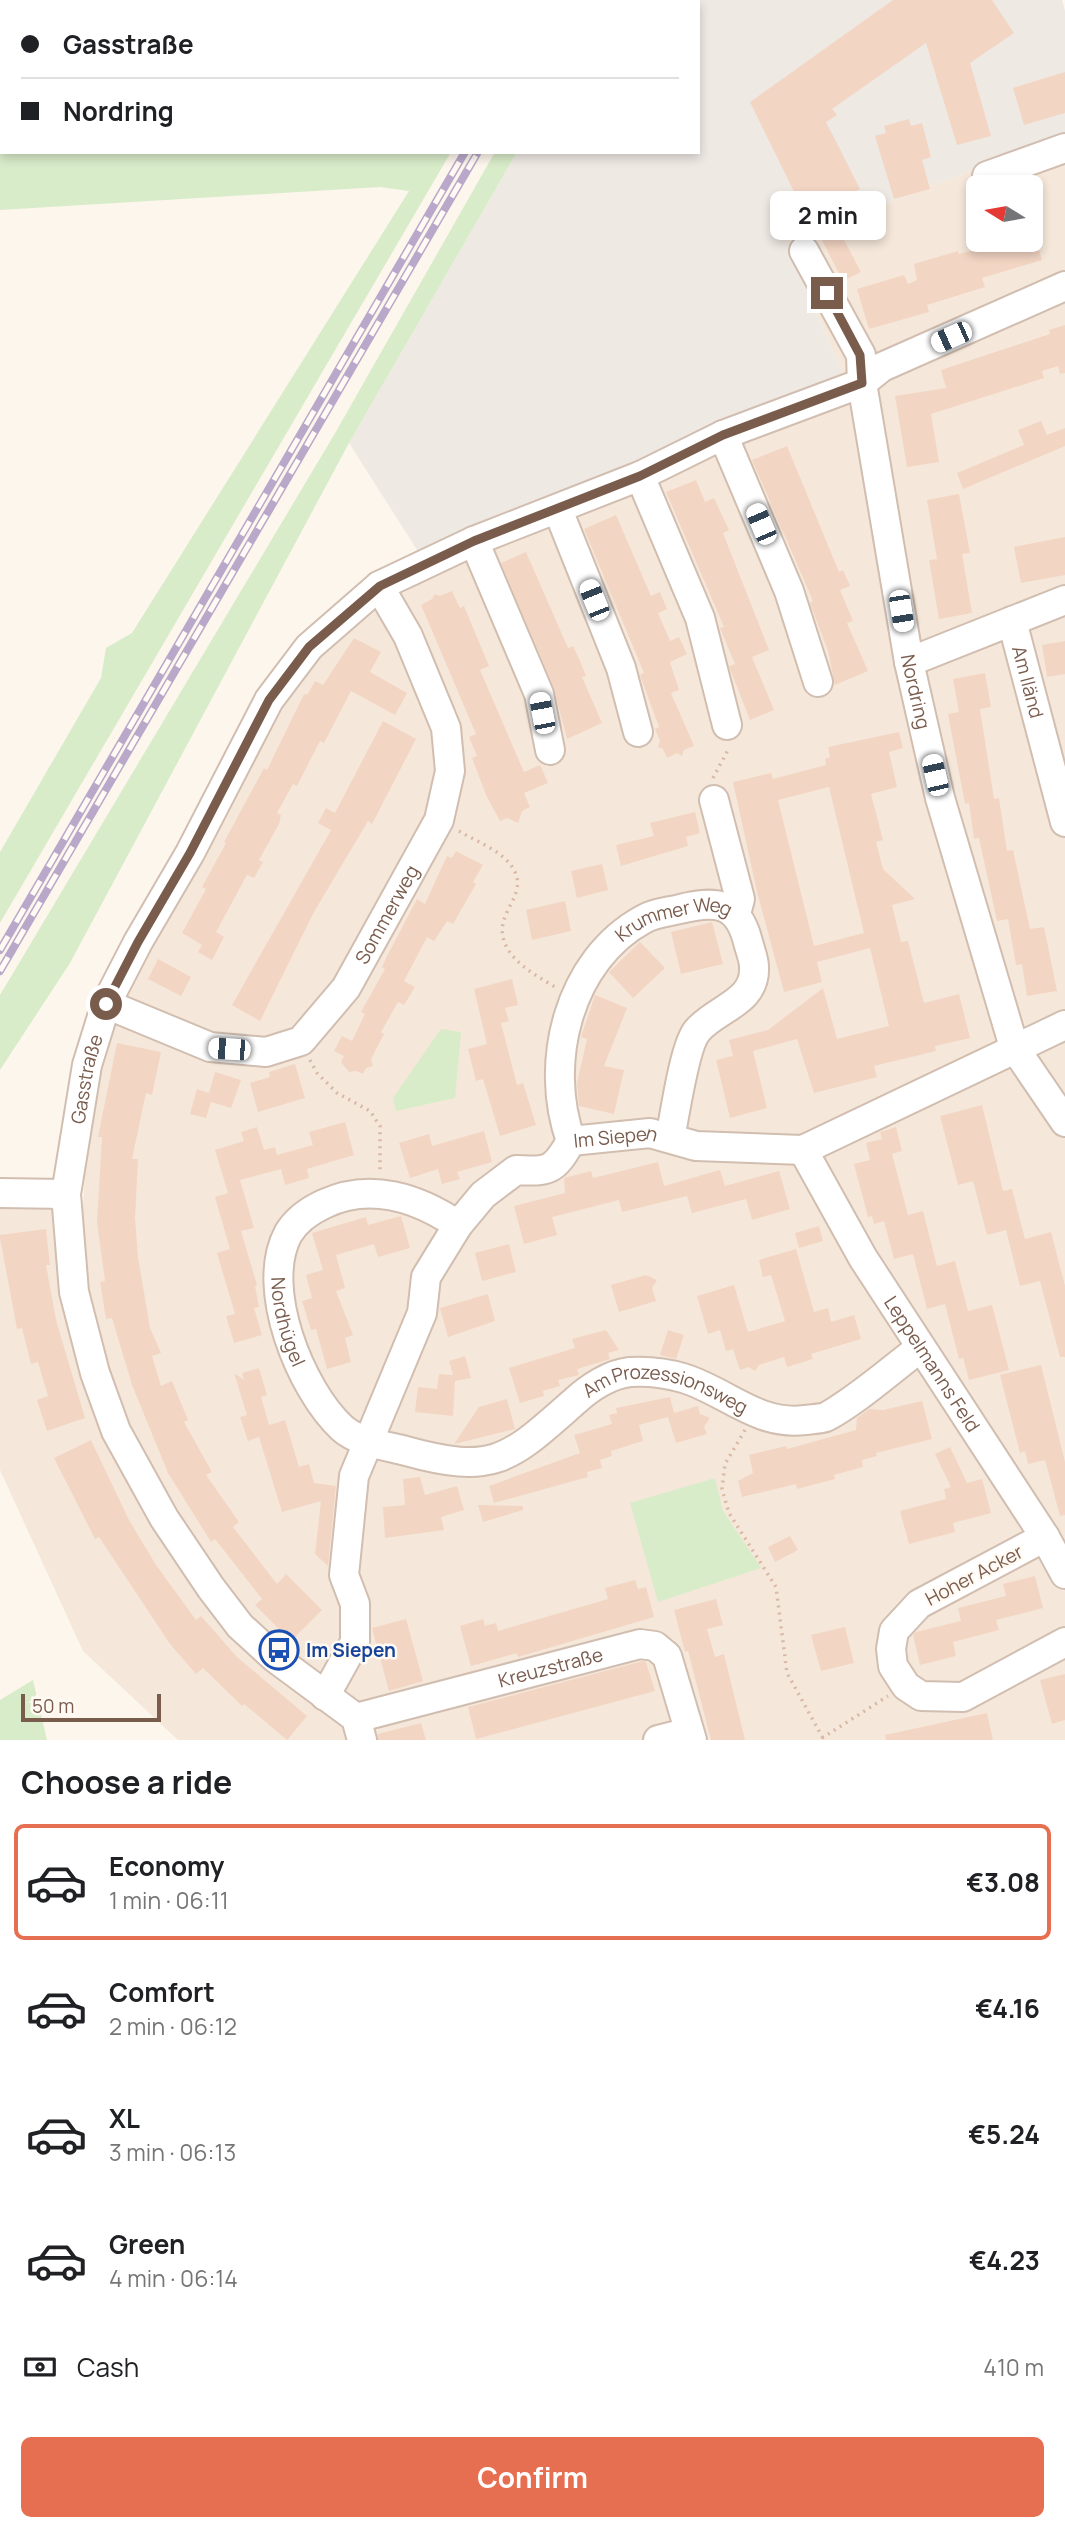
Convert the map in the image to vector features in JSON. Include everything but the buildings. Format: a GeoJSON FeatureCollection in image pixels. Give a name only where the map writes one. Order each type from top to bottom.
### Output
{"type":"FeatureCollection","features":[{"type":"Feature","properties":{"kind":"street"},"geometry":{"type":"LineString","coordinates":[[990,175],[1065,148]]}},
{"type":"Feature","properties":{"kind":"street","name":"Nordring"},"geometry":{"type":"LineString","coordinates":[[804,251],[860,355],[862,383],[909,662],[944,811],[1014,1047],[1065,1122]]}},
{"type":"Feature","properties":{"kind":"street","name":"Gasstraße"},"geometry":{"type":"LineString","coordinates":[[325,1696],[275,1658],[240,1626],[164,1518],[116,1431],[95,1373],[74,1292],[66,1194],[87,1065],[106,1004],[138,942],[190,853],[269,700],[309,647],[380,586],[474,541],[640,476],[723,435],[862,383],[882,368],[1065,286]]}},
{"type":"Feature","properties":{"kind":"street"},"geometry":{"type":"LineString","coordinates":[[723,435],[789,591],[818,682]]}},
{"type":"Feature","properties":{"kind":"street"},"geometry":{"type":"LineString","coordinates":[[640,476],[700,618],[727,725]]}},
{"type":"Feature","properties":{"kind":"street"},"geometry":{"type":"LineString","coordinates":[[558,510],[621,668],[638,732]]}},
{"type":"Feature","properties":{"kind":"street"},"geometry":{"type":"LineString","coordinates":[[474,541],[538,694],[550,750]]}},
{"type":"Feature","properties":{"kind":"street","name":"Sommerweg"},"geometry":{"type":"LineString","coordinates":[[301,1041],[346,988],[439,820],[450,771],[446,729],[408,636],[380,586]]}},
{"type":"Feature","properties":{"kind":"street"},"geometry":{"type":"LineString","coordinates":[[909,662],[1065,600]]}},
{"type":"Feature","properties":{"kind":"street","name":"Am Iländ"},"geometry":{"type":"LineString","coordinates":[[1012,621],[1054,741],[1065,822]]}},
{"type":"Feature","properties":{"kind":"street"},"geometry":{"type":"LineString","coordinates":[[714,800],[740,899],[736,914]]}},
{"type":"Feature","properties":{"kind":"street","name":"Krummer Weg"},"geometry":{"type":"LineString","coordinates":[[571,1142],[561,1114],[559,1070],[563,1033],[575,998],[594,963],[617,938],[646,918],[702,903],[723,906],[736,914],[744,924],[754,967],[753,983],[743,998],[708,1020],[695,1032],[670,1138]]}},
{"type":"Feature","properties":{"kind":"street"},"geometry":{"type":"LineString","coordinates":[[106,1004],[210,1047],[266,1052],[301,1041]]}},
{"type":"Feature","properties":{"kind":"street"},"geometry":{"type":"LineString","coordinates":[[1014,1047],[1065,1024]]}},
{"type":"Feature","properties":{"kind":"street","name":"Im Siepen"},"geometry":{"type":"LineString","coordinates":[[325,1696],[355,1642],[355,1604],[344,1574],[354,1476],[422,1313],[426,1277],[457,1225],[483,1195],[516,1170],[543,1172],[558,1164],[571,1142],[650,1133],[695,1146],[803,1150],[1014,1047]]}},
{"type":"Feature","properties":{"kind":"street","name":"Leppelmanns Feld"},"geometry":{"type":"LineString","coordinates":[[803,1150],[863,1258],[1045,1537],[1065,1574]]}},
{"type":"Feature","properties":{"kind":"street"},"geometry":{"type":"LineString","coordinates":[[0,1193],[66,1194]]}},
{"type":"Feature","properties":{"kind":"street","name":"Nordhügel"},"geometry":{"type":"LineString","coordinates":[[369,1441],[344,1430],[307,1385],[293,1353],[282,1308],[279,1267],[288,1235],[306,1213],[340,1197],[379,1193],[432,1208],[457,1225]]}},
{"type":"Feature","properties":{"kind":"street","name":"Am Prozessionsweg"},"geometry":{"type":"LineString","coordinates":[[369,1441],[468,1464],[496,1461],[522,1448],[584,1392],[628,1372],[684,1378],[755,1414],[788,1422],[824,1418],[920,1348]]}},
{"type":"Feature","properties":{"kind":"street","name":"Hoher Acker"},"geometry":{"type":"LineString","coordinates":[[906,1686],[893,1666],[891,1649],[894,1631],[919,1604],[1045,1537]]}},
{"type":"Feature","properties":{"kind":"street"},"geometry":{"type":"LineString","coordinates":[[906,1686],[921,1696],[963,1697],[1065,1642]]}},
{"type":"Feature","properties":{"kind":"street","name":"Kreuzstraße"},"geometry":{"type":"LineString","coordinates":[[359,1729],[640,1644],[655,1646],[667,1656],[690,1736],[658,1740]]}},
{"type":"Feature","properties":{"kind":"street"},"geometry":{"type":"LineString","coordinates":[[325,1696],[359,1729]]}},
{"type":"Feature","properties":{"kind":"path"},"geometry":{"type":"LineString","coordinates":[[714,800],[713,778],[729,751],[727,725]]}},
{"type":"Feature","properties":{"kind":"path"},"geometry":{"type":"LineString","coordinates":[[439,820],[505,859],[515,871],[518,884],[505,916],[503,933],[509,952],[524,969],[575,998]]}},
{"type":"Feature","properties":{"kind":"path"},"geometry":{"type":"LineString","coordinates":[[301,1041],[317,1073],[337,1093],[370,1111],[380,1126],[379,1193]]}},
{"type":"Feature","properties":{"kind":"path"},"geometry":{"type":"LineString","coordinates":[[755,1414],[725,1464],[722,1489],[729,1513],[776,1587],[787,1673],[822,1739],[906,1686]]}},
{"type":"Feature","properties":{"kind":"shaded area"},"geometry":{"type":"Polygon","coordinates":[[[700,0],[1062,0],[1065,11],[1065,135],[786,242],[845,379],[433,575],[349,443],[516,154],[700,154],[700,0]]]}},
{"type":"Feature","properties":{"kind":"shaded area"},"geometry":{"type":"Polygon","coordinates":[[[1065,135],[1065,1740],[178,1740],[83,1651],[0,1470],[0,1203],[83,1207],[87,1129],[107,1037],[153,937],[277,713],[336,634],[433,575],[845,379],[786,242],[1065,135]]]}},
{"type":"Feature","properties":{"kind":"green space"},"geometry":{"type":"Polygon","coordinates":[[[0,154],[450,154],[0,923],[0,852],[101,678],[106,648],[132,633],[409,191],[380,187],[0,210],[0,154]]]}},
{"type":"Feature","properties":{"kind":"green space"},"geometry":{"type":"Polygon","coordinates":[[[494,154],[516,154],[349,443],[70,963],[0,1070],[0,995],[334,435],[494,154]]]}},
{"type":"Feature","properties":{"kind":"green space"},"geometry":{"type":"Polygon","coordinates":[[[441,1029],[461,1032],[455,1098],[396,1111],[393,1098],[441,1029]]]}},
{"type":"Feature","properties":{"kind":"green space"},"geometry":{"type":"Polygon","coordinates":[[[715,1478],[723,1511],[761,1568],[658,1602],[630,1503],[715,1478]]]}},
{"type":"Feature","properties":{"kind":"green space"},"geometry":{"type":"Polygon","coordinates":[[[33,1680],[47,1740],[0,1740],[0,1700],[33,1680]]]}},
{"type":"Feature","properties":{"kind":"railway"},"geometry":{"type":"LineString","coordinates":[[0,950],[464,154]]}},
{"type":"Feature","properties":{"kind":"railway"},"geometry":{"type":"LineString","coordinates":[[0,971],[477,154]]}},
{"type":"Feature","properties":{"kind":"place","name":"Im Siepen"},"geometry":{"type":"Point","coordinates":[279,1650]}},
{"type":"Feature","properties":{"kind":"route"},"geometry":{"type":"LineString","coordinates":[[106,1004],[138,942],[190,853],[269,700],[309,647],[380,586],[474,541],[640,476],[723,435],[862,383],[860,355],[827,293]]}}]}
